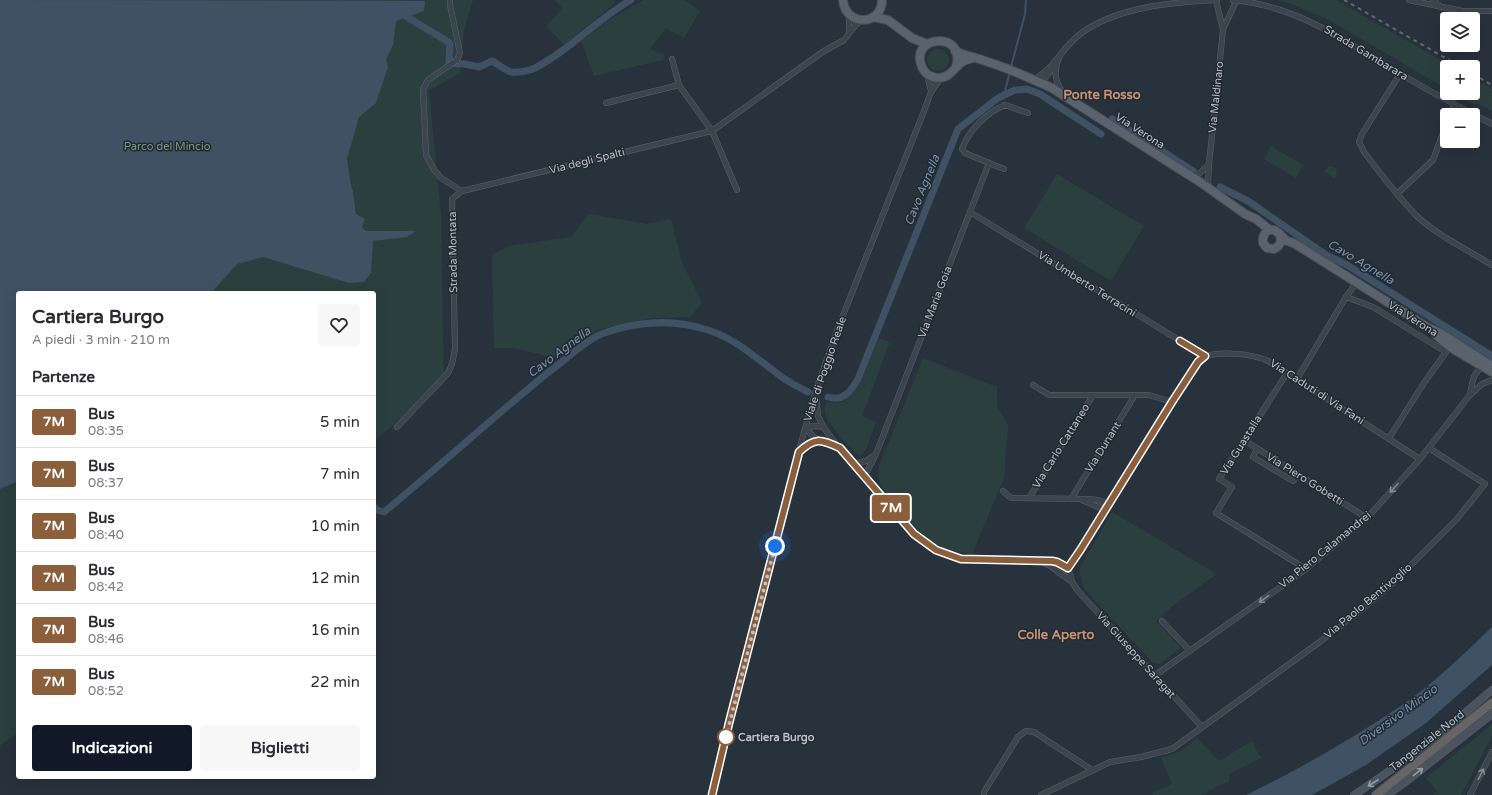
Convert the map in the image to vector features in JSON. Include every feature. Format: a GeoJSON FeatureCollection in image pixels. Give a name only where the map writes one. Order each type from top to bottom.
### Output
{"type":"FeatureCollection","features":[{"type":"Feature","properties":{"kind":"highway","name":"Tangenziale Nord"},"geometry":{"type":"LineString","coordinates":[[1376,795],[1492,704]]}},
{"type":"Feature","properties":{"kind":"main road"},"geometry":{"type":"LineString","coordinates":[[843,1],[848,13],[852,17],[862,20],[873,17],[888,20],[912,38],[927,44]]}},
{"type":"Feature","properties":{"kind":"main road"},"geometry":{"type":"LineString","coordinates":[[873,17],[878,12],[881,3]]}},
{"type":"Feature","properties":{"kind":"main road"},"geometry":{"type":"LineString","coordinates":[[881,3],[888,20]]}},
{"type":"Feature","properties":{"kind":"main road"},"geometry":{"type":"LineString","coordinates":[[912,38],[921,53]]}},
{"type":"Feature","properties":{"kind":"main road"},"geometry":{"type":"LineString","coordinates":[[956,67],[957,58],[955,51],[948,43],[942,40],[927,44],[921,53],[920,63],[923,69],[933,77],[947,76],[961,63],[974,58]]}},
{"type":"Feature","properties":{"kind":"main road","name":"Via Verona"},"geometry":{"type":"LineString","coordinates":[[955,51],[962,55],[1036,81],[1067,97],[1190,176],[1245,214],[1258,226],[1263,236],[1264,246],[1271,249],[1291,247],[1306,252]]}},
{"type":"Feature","properties":{"kind":"main road","name":"Via Verona"},"geometry":{"type":"LineString","coordinates":[[1245,214],[1256,219],[1270,230],[1275,231],[1280,236],[1427,327],[1448,338],[1490,369]]}},
{"type":"Feature","properties":{"kind":"main road"},"geometry":{"type":"LineString","coordinates":[[1263,236],[1270,230]]}},
{"type":"Feature","properties":{"kind":"main road"},"geometry":{"type":"LineString","coordinates":[[1277,248],[1281,242],[1280,236]]}},
{"type":"Feature","properties":{"kind":"main road","name":"Via Verona"},"geometry":{"type":"LineString","coordinates":[[1427,327],[1445,343],[1490,369]]}},
{"type":"Feature","properties":{"kind":"main road"},"geometry":{"type":"LineString","coordinates":[[1354,795],[1387,773],[1449,727],[1492,690]]}},
{"type":"Feature","properties":{"kind":"main road"},"geometry":{"type":"LineString","coordinates":[[1387,795],[1492,714]]}},
{"type":"Feature","properties":{"kind":"street"},"geometry":{"type":"LineString","coordinates":[[450,0],[460,53],[457,60],[428,80],[423,89],[426,155],[433,168],[441,178],[462,191]]}},
{"type":"Feature","properties":{"kind":"street"},"geometry":{"type":"LineString","coordinates":[[1036,81],[1078,35],[1097,23],[1118,14],[1172,4],[1216,0]]}},
{"type":"Feature","properties":{"kind":"street","name":"Via Maldinaro"},"geometry":{"type":"LineString","coordinates":[[1216,0],[1223,30]]}},
{"type":"Feature","properties":{"kind":"street","name":"Strada Gambarara"},"geometry":{"type":"LineString","coordinates":[[1234,0],[1285,10],[1314,22],[1400,74],[1492,124]]}},
{"type":"Feature","properties":{"kind":"street","name":"Via Maldinaro"},"geometry":{"type":"LineString","coordinates":[[1210,190],[1208,183],[1209,164],[1223,30],[1237,0]]}},
{"type":"Feature","properties":{"kind":"street"},"geometry":{"type":"LineString","coordinates":[[1414,0],[1442,7],[1477,12],[1492,11]]}},
{"type":"Feature","properties":{"kind":"street"},"geometry":{"type":"LineString","coordinates":[[1433,0],[1442,7]]}},
{"type":"Feature","properties":{"kind":"street"},"geometry":{"type":"LineString","coordinates":[[848,13],[849,33]]}},
{"type":"Feature","properties":{"kind":"street","name":"Via degli Spalti"},"geometry":{"type":"LineString","coordinates":[[462,191],[712,131],[824,50],[844,40],[862,20]]}},
{"type":"Feature","properties":{"kind":"street"},"geometry":{"type":"LineString","coordinates":[[1060,56],[1056,71],[1057,81],[1067,97]]}},
{"type":"Feature","properties":{"kind":"street"},"geometry":{"type":"LineString","coordinates":[[672,59],[679,86],[712,131],[737,190]]}},
{"type":"Feature","properties":{"kind":"street"},"geometry":{"type":"LineString","coordinates":[[1036,81],[1045,78],[1058,62]]}},
{"type":"Feature","properties":{"kind":"street"},"geometry":{"type":"LineString","coordinates":[[927,73],[931,92]]}},
{"type":"Feature","properties":{"kind":"street"},"geometry":{"type":"LineString","coordinates":[[1400,74],[1362,134],[1359,142],[1364,152],[1405,203],[1420,219],[1438,232],[1492,265]]}},
{"type":"Feature","properties":{"kind":"street","name":"Viale di Poggio Reale"},"geometry":{"type":"LineString","coordinates":[[712,795],[729,723],[816,390],[838,328],[931,92],[942,77]]}},
{"type":"Feature","properties":{"kind":"street"},"geometry":{"type":"LineString","coordinates":[[606,103],[679,86]]}},
{"type":"Feature","properties":{"kind":"street"},"geometry":{"type":"LineString","coordinates":[[1453,108],[1454,104]]}},
{"type":"Feature","properties":{"kind":"street"},"geometry":{"type":"LineString","coordinates":[[1004,169],[965,153],[962,149],[970,132],[976,125],[1005,105],[1028,113]]}},
{"type":"Feature","properties":{"kind":"street"},"geometry":{"type":"LineString","coordinates":[[1398,193],[1433,160],[1440,141]]}},
{"type":"Feature","properties":{"kind":"street","name":"Via Maria Goia"},"geometry":{"type":"LineString","coordinates":[[864,477],[876,454],[990,163]]}},
{"type":"Feature","properties":{"kind":"street"},"geometry":{"type":"LineString","coordinates":[[1190,176],[1200,173],[1209,164]]}},
{"type":"Feature","properties":{"kind":"street","name":"Strada Montata"},"geometry":{"type":"LineString","coordinates":[[397,427],[448,373],[452,364],[455,349],[452,199],[462,191]]}},
{"type":"Feature","properties":{"kind":"street","name":"Via Umberto Terracini"},"geometry":{"type":"LineString","coordinates":[[970,212],[1205,356]]}},
{"type":"Feature","properties":{"kind":"street"},"geometry":{"type":"LineString","coordinates":[[1297,379],[1356,283]]}},
{"type":"Feature","properties":{"kind":"street","name":"Via Verona"},"geometry":{"type":"LineString","coordinates":[[1346,297],[1373,307],[1446,352],[1420,389],[1389,438]]}},
{"type":"Feature","properties":{"kind":"street","name":"Via Caduti di Via Fani"},"geometry":{"type":"LineString","coordinates":[[1205,356],[1226,354],[1256,356],[1268,361],[1420,459]]}},
{"type":"Feature","properties":{"kind":"street"},"geometry":{"type":"LineString","coordinates":[[1068,568],[1172,402],[1198,362],[1205,356]]}},
{"type":"Feature","properties":{"kind":"street","name":"Via Piero Calamandrei"},"geometry":{"type":"LineString","coordinates":[[1470,396],[1474,369],[1471,359]]}},
{"type":"Feature","properties":{"kind":"street","name":"Via Piero Calamandrei"},"geometry":{"type":"LineString","coordinates":[[1472,383],[1477,371],[1490,369]]}},
{"type":"Feature","properties":{"kind":"street","name":"Via Piero Calamandrei"},"geometry":{"type":"LineString","coordinates":[[1484,383],[1490,369]]}},
{"type":"Feature","properties":{"kind":"street","name":"Via Guastalla"},"geometry":{"type":"LineString","coordinates":[[1287,373],[1220,479],[1232,487],[1216,513],[1306,569]]}},
{"type":"Feature","properties":{"kind":"street","name":"Via Piero Calamandrei"},"geometry":{"type":"LineString","coordinates":[[1154,676],[1306,569],[1367,518],[1420,459],[1470,396],[1484,383],[1492,380]]}},
{"type":"Feature","properties":{"kind":"street"},"geometry":{"type":"LineString","coordinates":[[1033,385],[1049,395],[1149,395],[1172,402]]}},
{"type":"Feature","properties":{"kind":"street","name":"Via Giuseppe Saragat"},"geometry":{"type":"LineString","coordinates":[[816,390],[817,410],[824,428],[864,477],[914,534],[936,550],[961,559],[1057,562],[1068,568],[1072,582],[1078,591],[1202,727]]}},
{"type":"Feature","properties":{"kind":"street","name":"Via Carlo Cattaneo"},"geometry":{"type":"LineString","coordinates":[[1029,498],[1093,395]]}},
{"type":"Feature","properties":{"kind":"street","name":"Via Dunant"},"geometry":{"type":"LineString","coordinates":[[1071,499],[1135,395]]}},
{"type":"Feature","properties":{"kind":"street"},"geometry":{"type":"LineString","coordinates":[[824,428],[818,426],[806,426],[809,433],[818,440],[840,448]]}},
{"type":"Feature","properties":{"kind":"street"},"geometry":{"type":"LineString","coordinates":[[799,452],[812,442],[818,440]]}},
{"type":"Feature","properties":{"kind":"street","name":"Via Piero Gobetti"},"geometry":{"type":"LineString","coordinates":[[1244,440],[1367,518]]}},
{"type":"Feature","properties":{"kind":"street","name":"Via Paolo Bentivoglio"},"geometry":{"type":"LineString","coordinates":[[1202,727],[1320,641],[1361,610],[1394,582],[1457,519],[1485,484],[1429,448]]}},
{"type":"Feature","properties":{"kind":"street"},"geometry":{"type":"LineString","coordinates":[[1257,449],[1252,457],[1293,482],[1298,474]]}},
{"type":"Feature","properties":{"kind":"street"},"geometry":{"type":"LineString","coordinates":[[853,464],[866,461],[876,454]]}},
{"type":"Feature","properties":{"kind":"street"},"geometry":{"type":"LineString","coordinates":[[1003,491],[1011,498],[1080,498],[1098,500],[1108,504]]}},
{"type":"Feature","properties":{"kind":"street"},"geometry":{"type":"LineString","coordinates":[[1080,498],[1105,510]]}},
{"type":"Feature","properties":{"kind":"street","name":"Via Giuseppe Saragat"},"geometry":{"type":"LineString","coordinates":[[1041,561],[1072,582]]}},
{"type":"Feature","properties":{"kind":"street","name":"Via Giuseppe Saragat"},"geometry":{"type":"LineString","coordinates":[[1048,565],[1056,565],[1066,570],[1068,568]]}},
{"type":"Feature","properties":{"kind":"street"},"geometry":{"type":"LineString","coordinates":[[1162,621],[1190,652]]}},
{"type":"Feature","properties":{"kind":"street"},"geometry":{"type":"LineString","coordinates":[[1040,795],[1110,762],[1140,757],[1172,749],[1202,727]]}},
{"type":"Feature","properties":{"kind":"street"},"geometry":{"type":"LineString","coordinates":[[984,795],[984,792],[1018,736],[1026,731],[1034,732],[1092,770]]}},
{"type":"Feature","properties":{"kind":"street"},"geometry":{"type":"LineString","coordinates":[[1470,795],[1492,752]]}},
{"type":"Feature","properties":{"kind":"green space","name":"Parco del Mincio"},"geometry":{"type":"Polygon","coordinates":[[[0,0],[473,0],[464,29],[460,73],[429,91],[441,215],[444,384],[376,439],[376,291],[16,291],[16,734],[0,746],[0,0]]]}},
{"type":"Feature","properties":{"kind":"green space"},"geometry":{"type":"Polygon","coordinates":[[[554,0],[614,0],[615,3],[564,45],[546,26],[563,8],[554,0]]]}},
{"type":"Feature","properties":{"kind":"green space"},"geometry":{"type":"Polygon","coordinates":[[[644,0],[684,0],[700,11],[684,38],[666,28],[650,49],[665,55],[663,60],[594,76],[581,41],[610,19],[644,0]]]}},
{"type":"Feature","properties":{"kind":"green space"},"geometry":{"type":"Polygon","coordinates":[[[1278,0],[1336,0],[1441,60],[1440,85],[1329,20],[1289,3],[1278,0]]]}},
{"type":"Feature","properties":{"kind":"green space"},"geometry":{"type":"Polygon","coordinates":[[[934,49],[942,49],[949,56],[949,64],[942,71],[934,71],[927,64],[927,56],[934,49]]]}},
{"type":"Feature","properties":{"kind":"green space"},"geometry":{"type":"Polygon","coordinates":[[[1480,82],[1492,89],[1492,111],[1480,105],[1470,103],[1465,100],[1480,100],[1480,82]]]}},
{"type":"Feature","properties":{"kind":"green space"},"geometry":{"type":"Polygon","coordinates":[[[1271,146],[1303,165],[1296,178],[1264,159],[1271,146]]]}},
{"type":"Feature","properties":{"kind":"green space"},"geometry":{"type":"Polygon","coordinates":[[[1330,166],[1336,168],[1337,174],[1334,178],[1324,171],[1330,166]]]}},
{"type":"Feature","properties":{"kind":"green space"},"geometry":{"type":"Polygon","coordinates":[[[1057,174],[1144,226],[1111,281],[1024,228],[1057,174]]]}},
{"type":"Feature","properties":{"kind":"green space"},"geometry":{"type":"Polygon","coordinates":[[[589,214],[648,224],[671,219],[681,260],[702,303],[690,317],[651,318],[598,330],[555,358],[514,348],[494,348],[492,255],[508,246],[571,237],[589,214]]]}},
{"type":"Feature","properties":{"kind":"green space"},"geometry":{"type":"Polygon","coordinates":[[[878,338],[890,342],[862,416],[876,422],[866,450],[862,455],[859,455],[832,427],[825,414],[825,406],[826,402],[842,402],[847,399],[857,388],[878,338]]]}},
{"type":"Feature","properties":{"kind":"green space"},"geometry":{"type":"Polygon","coordinates":[[[923,358],[997,387],[997,406],[1008,426],[1004,478],[972,554],[947,549],[931,540],[908,519],[882,488],[879,480],[879,466],[923,358]]]}},
{"type":"Feature","properties":{"kind":"green space"},"geometry":{"type":"Polygon","coordinates":[[[1112,512],[1217,574],[1180,600],[1156,621],[1181,648],[1160,664],[1153,663],[1086,591],[1080,575],[1081,565],[1112,512]]]}},
{"type":"Feature","properties":{"kind":"green space"},"geometry":{"type":"Polygon","coordinates":[[[1492,724],[1492,736],[1461,795],[1432,795],[1437,791],[1426,778],[1492,724]]]}},
{"type":"Feature","properties":{"kind":"green space"},"geometry":{"type":"Polygon","coordinates":[[[1197,738],[1219,761],[1252,741],[1261,758],[1229,774],[1229,781],[1201,795],[1153,795],[1152,793],[1172,784],[1161,758],[1181,751],[1197,738]]]}},
{"type":"Feature","properties":{"kind":"water","name":"Parco del Mincio"},"geometry":{"type":"Polygon","coordinates":[[[0,0],[425,1],[424,11],[396,21],[393,45],[386,59],[388,67],[376,103],[359,117],[347,159],[356,214],[365,219],[362,227],[366,231],[416,231],[407,237],[373,241],[371,273],[364,282],[349,283],[263,257],[237,264],[213,291],[16,291],[16,482],[0,489],[0,0]]]}},
{"type":"Feature","properties":{"kind":"water","name":"Diversivo Mincio"},"geometry":{"type":"Polygon","coordinates":[[[1492,627],[1492,665],[1426,723],[1366,765],[1312,795],[1246,795],[1327,752],[1405,703],[1439,676],[1492,627]]]}},
{"type":"Feature","properties":{"kind":"waterway"},"geometry":{"type":"LineString","coordinates":[[407,17],[450,43],[449,63],[479,67],[492,61],[511,72],[523,72],[533,69],[548,61],[607,16],[631,0]]}},
{"type":"Feature","properties":{"kind":"waterway"},"geometry":{"type":"LineString","coordinates":[[1011,67],[1025,14],[1026,0]]}},
{"type":"Feature","properties":{"kind":"waterway"},"geometry":{"type":"LineString","coordinates":[[1004,95],[1010,71]]}},
{"type":"Feature","properties":{"kind":"waterway","name":"Cavo Agnella"},"geometry":{"type":"LineString","coordinates":[[828,397],[843,397],[853,388],[858,379],[958,129],[998,98],[1015,90],[1027,89],[1040,94],[1101,134]]}},
{"type":"Feature","properties":{"kind":"waterway","name":"Cavo Agnella"},"geometry":{"type":"LineString","coordinates":[[1112,119],[1193,171]]}},
{"type":"Feature","properties":{"kind":"waterway","name":"Cavo Agnella"},"geometry":{"type":"LineString","coordinates":[[1220,187],[1248,201],[1326,255],[1347,265],[1492,356]]}},
{"type":"Feature","properties":{"kind":"waterway","name":"Cavo Agnella"},"geometry":{"type":"LineString","coordinates":[[376,509],[384,512],[576,350],[598,336],[617,329],[643,324],[669,323],[695,326],[708,330],[728,338],[782,378],[808,392]]}},
{"type":"Feature","properties":{"kind":"railway"},"geometry":{"type":"LineString","coordinates":[[1344,0],[1449,60]]}},
{"type":"Feature","properties":{"kind":"railway"},"geometry":{"type":"LineString","coordinates":[[1480,78],[1492,85]]}},
{"type":"Feature","properties":{"kind":"bus line","name":"7M"},"geometry":{"type":"LineString","coordinates":[[712,795],[729,723],[799,452],[812,442],[818,440],[840,448],[914,534],[936,550],[961,559],[1052,561],[1062,564],[1068,568],[1172,402],[1198,362],[1205,356],[1180,341]]}},
{"type":"Feature","properties":{"kind":"place","name":"Cartiera Burgo"},"geometry":{"type":"Point","coordinates":[726,737]}},
{"type":"Feature","properties":{"kind":"district","name":"Ponte Rosso"},"geometry":{"type":"Point","coordinates":[1102,95]}},
{"type":"Feature","properties":{"kind":"district","name":"Colle Aperto"},"geometry":{"type":"Point","coordinates":[1056,635]}},
{"type":"Feature","properties":{"kind":"route"},"geometry":{"type":"LineString","coordinates":[[726,737],[775,546]]}}]}
